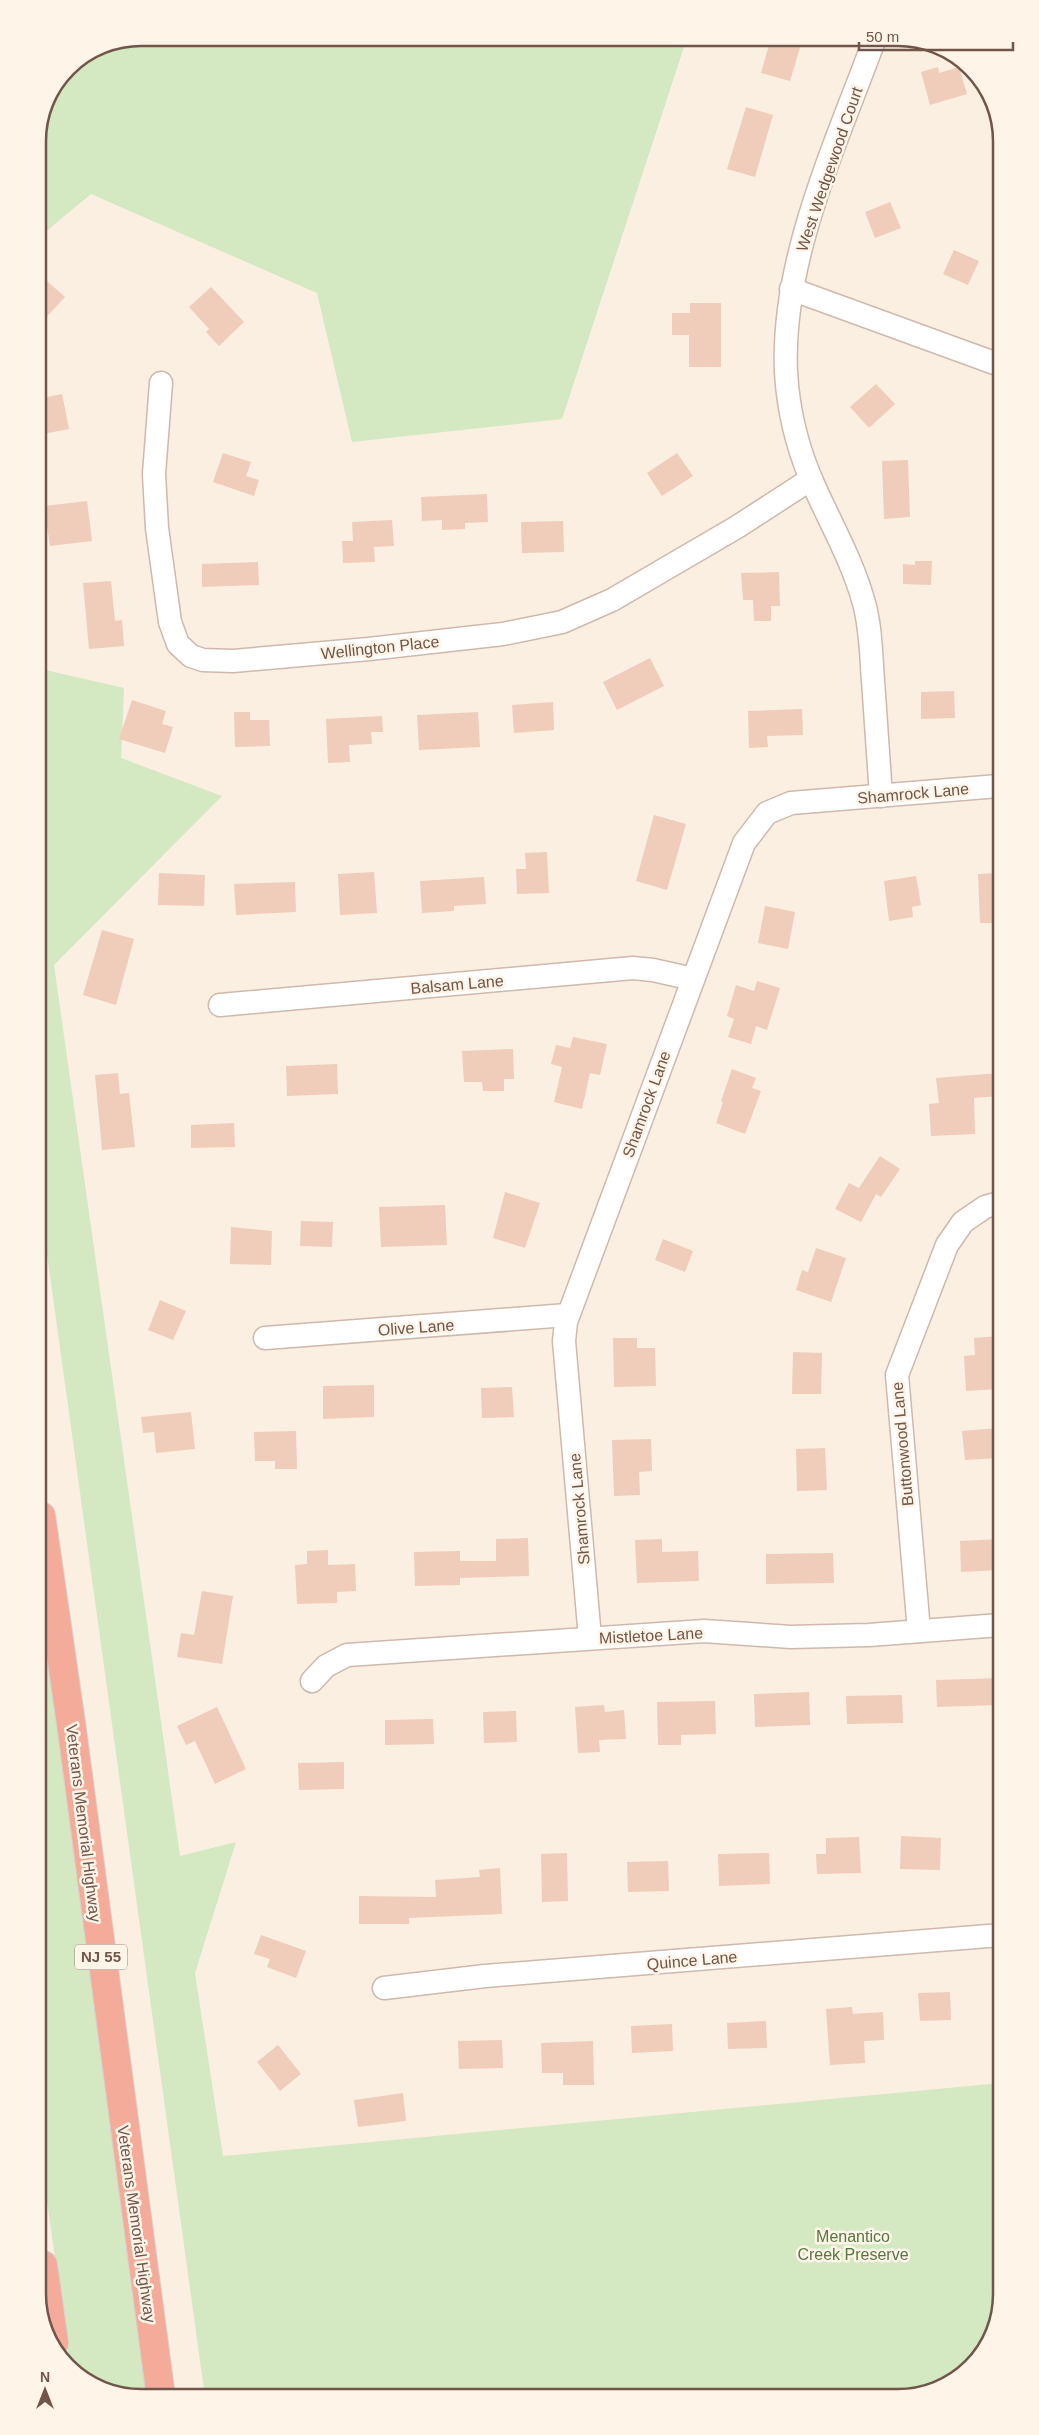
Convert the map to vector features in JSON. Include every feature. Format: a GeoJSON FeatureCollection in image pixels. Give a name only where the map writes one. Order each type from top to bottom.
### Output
{"type":"FeatureCollection","features":[{"type":"Feature","properties":{"kind":"highway","name":"Veterans Memorial Highway"},"geometry":{"type":"LineString","coordinates":[[46,1551],[72,1730],[160,2389]]}},
{"type":"Feature","properties":{"kind":"highway"},"geometry":{"type":"LineString","coordinates":[[46,2286],[52,2327]]}},
{"type":"Feature","properties":{"kind":"street","name":"West Wedgewood Court"},"geometry":{"type":"LineString","coordinates":[[872,46],[811,213],[787,310],[786,372],[797,439],[811,479],[843,544],[856,576],[869,625],[881,796]]}},
{"type":"Feature","properties":{"kind":"street"},"geometry":{"type":"LineString","coordinates":[[792,289],[993,363]]}},
{"type":"Feature","properties":{"kind":"street","name":"Wellington Place"},"geometry":{"type":"LineString","coordinates":[[161,383],[154,474],[157,528],[170,622],[178,644],[190,656],[203,660],[233,661],[369,649],[503,634],[562,622],[612,600],[737,527],[811,479]]}},
{"type":"Feature","properties":{"kind":"street","name":"Shamrock Lane"},"geometry":{"type":"LineString","coordinates":[[590,1638],[564,1341],[567,1315],[744,843],[767,813],[791,803],[993,786]]}},
{"type":"Feature","properties":{"kind":"street","name":"Balsam Lane"},"geometry":{"type":"LineString","coordinates":[[220,1005],[633,968],[693,979]]}},
{"type":"Feature","properties":{"kind":"street","name":"Buttonwood Lane"},"geometry":{"type":"LineString","coordinates":[[919,1631],[896,1375],[947,1245],[963,1222],[985,1207],[993,1204]]}},
{"type":"Feature","properties":{"kind":"street","name":"Olive Lane"},"geometry":{"type":"LineString","coordinates":[[265,1338],[567,1315]]}},
{"type":"Feature","properties":{"kind":"street","name":"Mistletoe Lane"},"geometry":{"type":"LineString","coordinates":[[312,1681],[326,1666],[347,1655],[704,1631],[791,1637],[993,1626]]}},
{"type":"Feature","properties":{"kind":"street","name":"Quince Lane"},"geometry":{"type":"LineString","coordinates":[[384,1988],[495,1976],[993,1936]]}},
{"type":"Feature","properties":{"kind":"green space"},"geometry":{"type":"Polygon","coordinates":[[[135,46],[684,46],[562,419],[352,442],[317,293],[91,194],[46,231],[46,135],[51,110],[62,88],[78,70],[88,62],[116,49],[135,46]]]}},
{"type":"Feature","properties":{"kind":"green space","name":"Menantico Creek Preserve"},"geometry":{"type":"Polygon","coordinates":[[[46,670],[124,688],[121,758],[222,796],[54,965],[180,1856],[236,1842],[195,1973],[223,2156],[993,2084],[993,2294],[990,2319],[977,2347],[965,2361],[956,2369],[929,2384],[898,2389],[204,2389],[46,1246],[46,670]]]}},
{"type":"Feature","properties":{"kind":"green space"},"geometry":{"type":"Polygon","coordinates":[[[46,1642],[147,2389],[116,2386],[105,2382],[83,2369],[70,2357],[46,2194],[46,1642]]]}},
{"type":"Feature","properties":{"kind":"building"},"geometry":{"type":"Polygon","coordinates":[[[769,46],[800,46],[790,81],[761,73],[769,46]]]}},
{"type":"Feature","properties":{"kind":"building"},"geometry":{"type":"Polygon","coordinates":[[[938,67],[939,73],[958,67],[967,94],[930,105],[921,72],[938,67]]]}},
{"type":"Feature","properties":{"kind":"building"},"geometry":{"type":"Polygon","coordinates":[[[746,107],[773,115],[755,177],[727,169],[746,107]]]}},
{"type":"Feature","properties":{"kind":"building"},"geometry":{"type":"Polygon","coordinates":[[[890,202],[901,228],[875,238],[865,212],[890,202]]]}},
{"type":"Feature","properties":{"kind":"building"},"geometry":{"type":"Polygon","coordinates":[[[954,250],[979,261],[968,285],[943,274],[954,250]]]}},
{"type":"Feature","properties":{"kind":"building"},"geometry":{"type":"Polygon","coordinates":[[[46,280],[65,297],[46,317],[46,280]]]}},
{"type":"Feature","properties":{"kind":"building"},"geometry":{"type":"Polygon","coordinates":[[[211,287],[244,322],[219,346],[206,332],[209,329],[189,307],[211,287]]]}},
{"type":"Feature","properties":{"kind":"building"},"geometry":{"type":"Polygon","coordinates":[[[690,303],[721,303],[721,367],[689,367],[689,335],[672,335],[672,313],[690,313],[690,303]]]}},
{"type":"Feature","properties":{"kind":"building"},"geometry":{"type":"Polygon","coordinates":[[[876,384],[895,404],[869,428],[850,407],[876,384]]]}},
{"type":"Feature","properties":{"kind":"building"},"geometry":{"type":"Polygon","coordinates":[[[62,394],[69,429],[46,433],[46,397],[62,394]]]}},
{"type":"Feature","properties":{"kind":"building"},"geometry":{"type":"Polygon","coordinates":[[[223,453],[251,462],[246,476],[259,480],[254,496],[213,482],[223,453]]]}},
{"type":"Feature","properties":{"kind":"building"},"geometry":{"type":"Polygon","coordinates":[[[677,453],[693,476],[662,496],[647,473],[677,453]]]}},
{"type":"Feature","properties":{"kind":"building"},"geometry":{"type":"Polygon","coordinates":[[[908,460],[910,517],[884,519],[882,461],[908,460]]]}},
{"type":"Feature","properties":{"kind":"building"},"geometry":{"type":"Polygon","coordinates":[[[487,494],[488,522],[465,523],[465,529],[442,530],[442,520],[422,521],[421,497],[487,494]]]}},
{"type":"Feature","properties":{"kind":"building"},"geometry":{"type":"Polygon","coordinates":[[[87,501],[92,541],[50,546],[46,506],[87,501]]]}},
{"type":"Feature","properties":{"kind":"building"},"geometry":{"type":"Polygon","coordinates":[[[392,520],[394,546],[374,547],[375,562],[343,563],[342,541],[353,541],[352,522],[392,520]]]}},
{"type":"Feature","properties":{"kind":"building"},"geometry":{"type":"Polygon","coordinates":[[[563,521],[564,552],[522,553],[521,522],[563,521]]]}},
{"type":"Feature","properties":{"kind":"building"},"geometry":{"type":"Polygon","coordinates":[[[915,561],[932,561],[931,585],[903,584],[903,564],[915,565],[915,561]]]}},
{"type":"Feature","properties":{"kind":"building"},"geometry":{"type":"Polygon","coordinates":[[[258,562],[259,585],[202,587],[202,564],[258,562]]]}},
{"type":"Feature","properties":{"kind":"building"},"geometry":{"type":"Polygon","coordinates":[[[779,572],[780,606],[771,606],[771,621],[754,621],[753,600],[743,600],[741,573],[779,572]]]}},
{"type":"Feature","properties":{"kind":"building"},"geometry":{"type":"Polygon","coordinates":[[[111,581],[115,621],[122,620],[124,646],[89,649],[83,583],[111,581]]]}},
{"type":"Feature","properties":{"kind":"building"},"geometry":{"type":"Polygon","coordinates":[[[650,658],[664,686],[617,710],[603,682],[650,658]]]}},
{"type":"Feature","properties":{"kind":"building"},"geometry":{"type":"Polygon","coordinates":[[[954,691],[955,718],[921,719],[921,692],[954,691]]]}},
{"type":"Feature","properties":{"kind":"building"},"geometry":{"type":"Polygon","coordinates":[[[132,700],[166,711],[162,724],[173,727],[165,753],[119,739],[132,700]]]}},
{"type":"Feature","properties":{"kind":"building"},"geometry":{"type":"Polygon","coordinates":[[[553,702],[554,730],[514,733],[512,705],[553,702]]]}},
{"type":"Feature","properties":{"kind":"building"},"geometry":{"type":"Polygon","coordinates":[[[802,709],[803,735],[767,736],[768,747],[749,748],[748,711],[802,709]]]}},
{"type":"Feature","properties":{"kind":"building"},"geometry":{"type":"Polygon","coordinates":[[[234,712],[250,712],[250,720],[269,720],[270,746],[235,747],[234,712]]]}},
{"type":"Feature","properties":{"kind":"building"},"geometry":{"type":"Polygon","coordinates":[[[478,712],[480,747],[419,750],[417,715],[478,712]]]}},
{"type":"Feature","properties":{"kind":"building"},"geometry":{"type":"Polygon","coordinates":[[[382,716],[383,732],[371,732],[372,744],[349,745],[350,762],[328,763],[326,719],[382,716]]]}},
{"type":"Feature","properties":{"kind":"building"},"geometry":{"type":"Polygon","coordinates":[[[654,815],[686,824],[667,890],[636,881],[654,815]]]}},
{"type":"Feature","properties":{"kind":"building"},"geometry":{"type":"Polygon","coordinates":[[[547,852],[549,893],[517,894],[516,869],[526,869],[525,853],[547,852]]]}},
{"type":"Feature","properties":{"kind":"building"},"geometry":{"type":"Polygon","coordinates":[[[374,872],[377,913],[340,915],[338,874],[374,872]]]}},
{"type":"Feature","properties":{"kind":"building"},"geometry":{"type":"Polygon","coordinates":[[[159,873],[205,875],[204,906],[158,905],[159,873]]]}},
{"type":"Feature","properties":{"kind":"building"},"geometry":{"type":"Polygon","coordinates":[[[993,873],[993,923],[980,923],[978,874],[993,873]]]}},
{"type":"Feature","properties":{"kind":"building"},"geometry":{"type":"Polygon","coordinates":[[[916,876],[921,905],[912,907],[913,917],[889,921],[884,881],[916,876]]]}},
{"type":"Feature","properties":{"kind":"building"},"geometry":{"type":"Polygon","coordinates":[[[484,877],[486,904],[454,906],[454,911],[422,913],[420,881],[484,877]]]}},
{"type":"Feature","properties":{"kind":"building"},"geometry":{"type":"Polygon","coordinates":[[[295,882],[296,912],[236,915],[234,884],[295,882]]]}},
{"type":"Feature","properties":{"kind":"building"},"geometry":{"type":"Polygon","coordinates":[[[765,906],[795,912],[788,949],[758,943],[765,906]]]}},
{"type":"Feature","properties":{"kind":"building"},"geometry":{"type":"Polygon","coordinates":[[[102,930],[134,939],[116,1005],[83,995],[102,930]]]}},
{"type":"Feature","properties":{"kind":"building"},"geometry":{"type":"Polygon","coordinates":[[[757,981],[780,988],[767,1030],[756,1026],[751,1044],[728,1037],[734,1019],[727,1016],[736,985],[754,991],[757,981]]]}},
{"type":"Feature","properties":{"kind":"building"},"geometry":{"type":"Polygon","coordinates":[[[573,1037],[607,1044],[600,1075],[590,1073],[582,1109],[554,1102],[562,1067],[551,1064],[556,1045],[570,1048],[573,1037]]]}},
{"type":"Feature","properties":{"kind":"building"},"geometry":{"type":"Polygon","coordinates":[[[513,1049],[514,1079],[504,1079],[504,1091],[483,1091],[482,1082],[464,1082],[462,1051],[513,1049]]]}},
{"type":"Feature","properties":{"kind":"building"},"geometry":{"type":"Polygon","coordinates":[[[337,1064],[338,1094],[287,1096],[286,1066],[337,1064]]]}},
{"type":"Feature","properties":{"kind":"building"},"geometry":{"type":"Polygon","coordinates":[[[732,1069],[756,1078],[752,1088],[761,1091],[745,1134],[716,1123],[732,1069]]]}},
{"type":"Feature","properties":{"kind":"building"},"geometry":{"type":"Polygon","coordinates":[[[118,1073],[120,1094],[129,1093],[135,1147],[102,1150],[95,1075],[118,1073]]]}},
{"type":"Feature","properties":{"kind":"building"},"geometry":{"type":"Polygon","coordinates":[[[993,1073],[993,1096],[974,1098],[975,1134],[931,1136],[929,1104],[939,1103],[936,1078],[993,1073]]]}},
{"type":"Feature","properties":{"kind":"building"},"geometry":{"type":"Polygon","coordinates":[[[234,1123],[235,1147],[191,1148],[191,1125],[234,1123]]]}},
{"type":"Feature","properties":{"kind":"building"},"geometry":{"type":"Polygon","coordinates":[[[880,1156],[900,1169],[881,1197],[876,1194],[861,1222],[835,1209],[849,1183],[859,1188],[880,1156]]]}},
{"type":"Feature","properties":{"kind":"building"},"geometry":{"type":"Polygon","coordinates":[[[505,1192],[540,1203],[525,1248],[493,1238],[505,1192]]]}},
{"type":"Feature","properties":{"kind":"building"},"geometry":{"type":"Polygon","coordinates":[[[445,1205],[447,1245],[381,1247],[379,1207],[445,1205]]]}},
{"type":"Feature","properties":{"kind":"building"},"geometry":{"type":"Polygon","coordinates":[[[301,1221],[333,1222],[332,1247],[300,1246],[301,1221]]]}},
{"type":"Feature","properties":{"kind":"building"},"geometry":{"type":"Polygon","coordinates":[[[231,1227],[272,1231],[271,1265],[230,1264],[231,1227]]]}},
{"type":"Feature","properties":{"kind":"building"},"geometry":{"type":"Polygon","coordinates":[[[663,1239],[693,1251],[685,1272],[655,1260],[663,1239]]]}},
{"type":"Feature","properties":{"kind":"building"},"geometry":{"type":"Polygon","coordinates":[[[816,1248],[846,1258],[831,1302],[796,1290],[802,1270],[808,1272],[816,1248]]]}},
{"type":"Feature","properties":{"kind":"building"},"geometry":{"type":"Polygon","coordinates":[[[160,1300],[186,1311],[173,1340],[148,1330],[160,1300]]]}},
{"type":"Feature","properties":{"kind":"building"},"geometry":{"type":"Polygon","coordinates":[[[993,1336],[993,1389],[966,1391],[964,1356],[975,1355],[974,1338],[993,1336]]]}},
{"type":"Feature","properties":{"kind":"building"},"geometry":{"type":"Polygon","coordinates":[[[613,1338],[637,1338],[637,1348],[655,1348],[656,1386],[614,1387],[613,1338]]]}},
{"type":"Feature","properties":{"kind":"building"},"geometry":{"type":"Polygon","coordinates":[[[793,1352],[822,1353],[821,1394],[792,1394],[793,1352]]]}},
{"type":"Feature","properties":{"kind":"building"},"geometry":{"type":"Polygon","coordinates":[[[374,1385],[374,1417],[323,1419],[323,1386],[374,1385]]]}},
{"type":"Feature","properties":{"kind":"building"},"geometry":{"type":"Polygon","coordinates":[[[512,1387],[514,1417],[482,1418],[481,1388],[512,1387]]]}},
{"type":"Feature","properties":{"kind":"building"},"geometry":{"type":"Polygon","coordinates":[[[191,1412],[195,1449],[156,1453],[154,1432],[143,1433],[141,1417],[191,1412]]]}},
{"type":"Feature","properties":{"kind":"building"},"geometry":{"type":"Polygon","coordinates":[[[993,1428],[993,1458],[965,1460],[962,1431],[993,1428]]]}},
{"type":"Feature","properties":{"kind":"building"},"geometry":{"type":"Polygon","coordinates":[[[296,1431],[297,1469],[275,1469],[275,1461],[255,1461],[254,1432],[296,1431]]]}},
{"type":"Feature","properties":{"kind":"building"},"geometry":{"type":"Polygon","coordinates":[[[651,1439],[652,1471],[639,1472],[640,1495],[614,1496],[612,1440],[651,1439]]]}},
{"type":"Feature","properties":{"kind":"building"},"geometry":{"type":"Polygon","coordinates":[[[825,1448],[827,1490],[797,1491],[796,1449],[825,1448]]]}},
{"type":"Feature","properties":{"kind":"building"},"geometry":{"type":"Polygon","coordinates":[[[528,1538],[529,1576],[460,1578],[460,1585],[415,1586],[414,1552],[460,1551],[460,1561],[496,1561],[496,1539],[528,1538]]]}},
{"type":"Feature","properties":{"kind":"building"},"geometry":{"type":"Polygon","coordinates":[[[662,1539],[662,1552],[698,1551],[699,1581],[637,1583],[635,1540],[662,1539]]]}},
{"type":"Feature","properties":{"kind":"building"},"geometry":{"type":"Polygon","coordinates":[[[993,1539],[993,1570],[961,1572],[960,1541],[993,1539]]]}},
{"type":"Feature","properties":{"kind":"building"},"geometry":{"type":"Polygon","coordinates":[[[328,1550],[328,1565],[355,1564],[356,1591],[337,1592],[337,1603],[297,1604],[295,1565],[307,1564],[307,1551],[328,1550]]]}},
{"type":"Feature","properties":{"kind":"building"},"geometry":{"type":"Polygon","coordinates":[[[833,1553],[834,1583],[766,1584],[766,1554],[833,1553]]]}},
{"type":"Feature","properties":{"kind":"building"},"geometry":{"type":"Polygon","coordinates":[[[202,1591],[233,1596],[222,1664],[177,1657],[181,1633],[194,1635],[202,1591]]]}},
{"type":"Feature","properties":{"kind":"building"},"geometry":{"type":"Polygon","coordinates":[[[993,1678],[993,1705],[937,1707],[936,1680],[993,1678]]]}},
{"type":"Feature","properties":{"kind":"building"},"geometry":{"type":"Polygon","coordinates":[[[809,1692],[810,1725],[755,1727],[754,1694],[809,1692]]]}},
{"type":"Feature","properties":{"kind":"building"},"geometry":{"type":"Polygon","coordinates":[[[902,1695],[903,1723],[847,1724],[846,1696],[902,1695]]]}},
{"type":"Feature","properties":{"kind":"building"},"geometry":{"type":"Polygon","coordinates":[[[715,1701],[716,1734],[681,1735],[681,1745],[658,1745],[657,1702],[715,1701]]]}},
{"type":"Feature","properties":{"kind":"building"},"geometry":{"type":"Polygon","coordinates":[[[604,1705],[605,1712],[624,1710],[626,1739],[599,1740],[600,1752],[578,1753],[575,1707],[604,1705]]]}},
{"type":"Feature","properties":{"kind":"building"},"geometry":{"type":"Polygon","coordinates":[[[217,1707],[246,1769],[215,1784],[195,1741],[186,1745],[177,1726],[217,1707]]]}},
{"type":"Feature","properties":{"kind":"building"},"geometry":{"type":"Polygon","coordinates":[[[516,1711],[517,1742],[484,1743],[483,1712],[516,1711]]]}},
{"type":"Feature","properties":{"kind":"building"},"geometry":{"type":"Polygon","coordinates":[[[433,1719],[434,1744],[385,1745],[385,1720],[433,1719]]]}},
{"type":"Feature","properties":{"kind":"building"},"geometry":{"type":"Polygon","coordinates":[[[344,1762],[344,1789],[299,1790],[298,1763],[344,1762]]]}},
{"type":"Feature","properties":{"kind":"building"},"geometry":{"type":"Polygon","coordinates":[[[901,1836],[941,1838],[940,1870],[900,1869],[901,1836]]]}},
{"type":"Feature","properties":{"kind":"building"},"geometry":{"type":"Polygon","coordinates":[[[859,1837],[861,1873],[817,1874],[816,1854],[826,1854],[826,1838],[859,1837]]]}},
{"type":"Feature","properties":{"kind":"building"},"geometry":{"type":"Polygon","coordinates":[[[567,1853],[568,1901],[542,1902],[541,1854],[567,1853]]]}},
{"type":"Feature","properties":{"kind":"building"},"geometry":{"type":"Polygon","coordinates":[[[769,1853],[770,1884],[719,1886],[718,1854],[769,1853]]]}},
{"type":"Feature","properties":{"kind":"building"},"geometry":{"type":"Polygon","coordinates":[[[668,1861],[669,1891],[628,1892],[627,1862],[668,1861]]]}},
{"type":"Feature","properties":{"kind":"building"},"geometry":{"type":"Polygon","coordinates":[[[500,1868],[502,1914],[409,1918],[409,1924],[359,1924],[359,1896],[436,1897],[435,1880],[480,1877],[479,1870],[500,1868]]]}},
{"type":"Feature","properties":{"kind":"building"},"geometry":{"type":"Polygon","coordinates":[[[261,1935],[306,1951],[296,1978],[267,1967],[270,1959],[254,1954],[261,1935]]]}},
{"type":"Feature","properties":{"kind":"building"},"geometry":{"type":"Polygon","coordinates":[[[950,1992],[951,2020],[920,2021],[918,1993],[950,1992]]]}},
{"type":"Feature","properties":{"kind":"building"},"geometry":{"type":"Polygon","coordinates":[[[852,2007],[853,2014],[883,2012],[884,2040],[864,2041],[865,2063],[830,2065],[826,2009],[852,2007]]]}},
{"type":"Feature","properties":{"kind":"building"},"geometry":{"type":"Polygon","coordinates":[[[766,2021],[767,2048],[728,2049],[727,2023],[766,2021]]]}},
{"type":"Feature","properties":{"kind":"building"},"geometry":{"type":"Polygon","coordinates":[[[672,2024],[673,2051],[632,2053],[631,2026],[672,2024]]]}},
{"type":"Feature","properties":{"kind":"building"},"geometry":{"type":"Polygon","coordinates":[[[502,2040],[503,2068],[459,2069],[458,2041],[502,2040]]]}},
{"type":"Feature","properties":{"kind":"building"},"geometry":{"type":"Polygon","coordinates":[[[593,2041],[594,2085],[563,2085],[563,2073],[542,2073],[541,2043],[593,2041]]]}},
{"type":"Feature","properties":{"kind":"building"},"geometry":{"type":"Polygon","coordinates":[[[278,2045],[301,2074],[280,2091],[257,2062],[278,2045]]]}},
{"type":"Feature","properties":{"kind":"building"},"geometry":{"type":"Polygon","coordinates":[[[403,2093],[406,2121],[358,2127],[354,2100],[403,2093]]]}}]}
